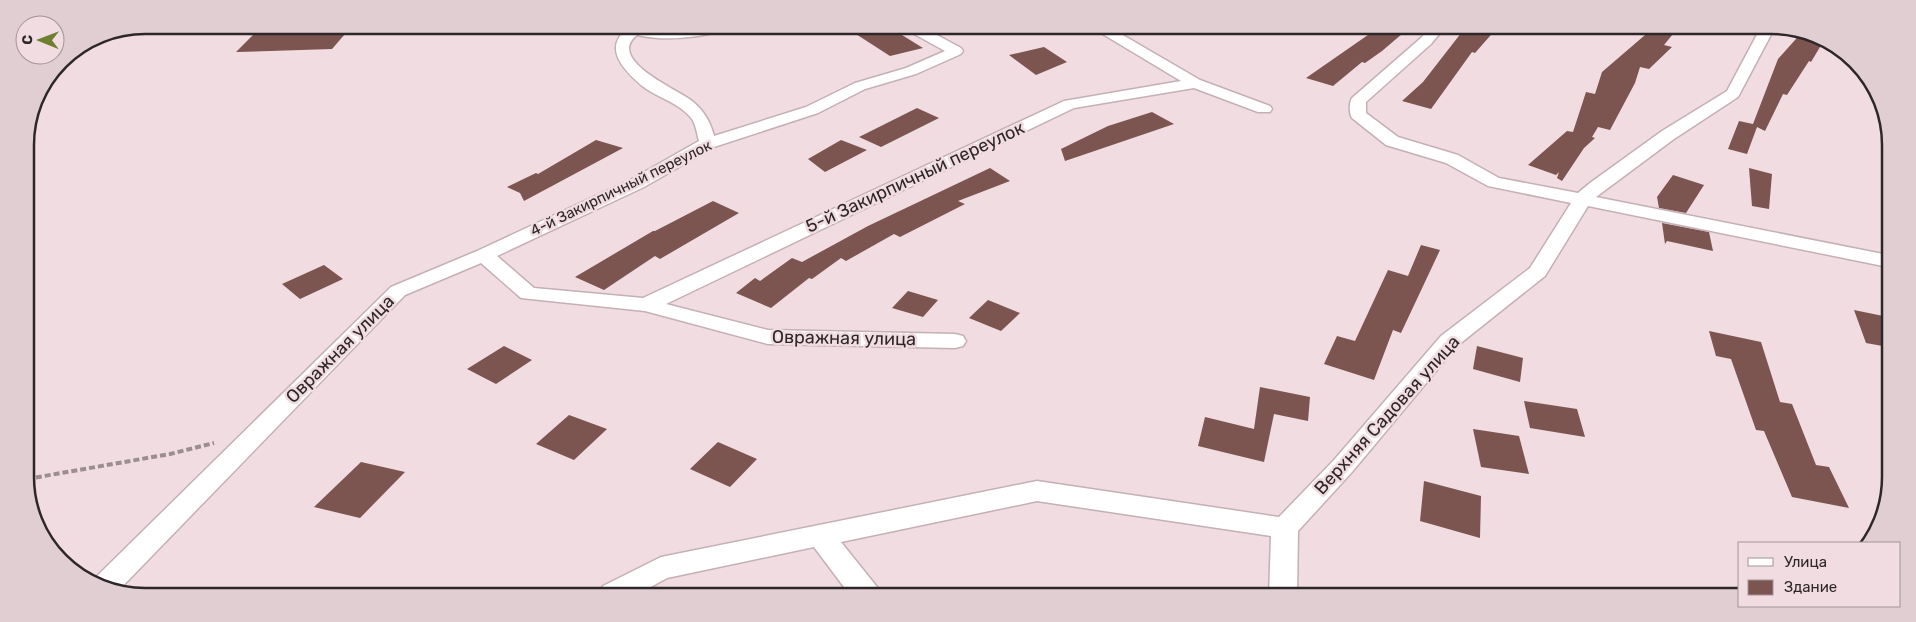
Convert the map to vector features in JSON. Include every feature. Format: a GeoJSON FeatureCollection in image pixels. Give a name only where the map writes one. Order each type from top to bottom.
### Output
{"type":"FeatureCollection","features":[{"type":"Feature","properties":{"kind":"street"},"geometry":{"type":"LineString","coordinates":[[628,34],[624,38],[622,46],[626,60],[647,82],[685,103],[701,119],[708,143]]}},
{"type":"Feature","properties":{"kind":"street"},"geometry":{"type":"LineString","coordinates":[[647,34],[670,36],[686,34]]}},
{"type":"Feature","properties":{"kind":"street","name":"4-й Закирпичный переулок"},"geometry":{"type":"LineString","coordinates":[[484,255],[638,183],[708,143],[812,110],[860,86],[911,70],[956,51],[925,34]]}},
{"type":"Feature","properties":{"kind":"street"},"geometry":{"type":"LineString","coordinates":[[1110,34],[1195,83],[1264,110]]}},
{"type":"Feature","properties":{"kind":"street"},"geometry":{"type":"LineString","coordinates":[[1432,34],[1358,101],[1358,115],[1392,141],[1452,159],[1494,182],[1882,260]]}},
{"type":"Feature","properties":{"kind":"street","name":"Верхняя Садовая улица"},"geometry":{"type":"LineString","coordinates":[[1285,528],[1343,466],[1449,341],[1538,272],[1583,199],[1596,187],[1668,135],[1733,94],[1764,34]]}},
{"type":"Feature","properties":{"kind":"street","name":"5-й Закирпичный переулок"},"geometry":{"type":"LineString","coordinates":[[646,305],[1070,104],[1195,83]]}},
{"type":"Feature","properties":{"kind":"street","name":"Овражная улица"},"geometry":{"type":"LineString","coordinates":[[109,582],[398,291],[484,255],[528,294],[646,305],[768,337],[955,341]]}},
{"type":"Feature","properties":{"kind":"street"},"geometry":{"type":"LineString","coordinates":[[624,588],[661,568],[1037,491],[1285,528],[1283,588]]}},
{"type":"Feature","properties":{"kind":"street"},"geometry":{"type":"LineString","coordinates":[[821,536],[862,588]]}},
{"type":"Feature","properties":{"kind":"path"},"geometry":{"type":"LineString","coordinates":[[34,478],[170,454],[218,442]]}},
{"type":"Feature","properties":{"kind":"building"},"geometry":{"type":"Polygon","coordinates":[[[254,34],[345,34],[332,49],[236,52],[254,34]]]}},
{"type":"Feature","properties":{"kind":"building"},"geometry":{"type":"Polygon","coordinates":[[[856,34],[900,34],[923,48],[890,56],[856,34]]]}},
{"type":"Feature","properties":{"kind":"building"},"geometry":{"type":"Polygon","coordinates":[[[1369,34],[1402,34],[1365,63],[1362,62],[1333,86],[1306,78],[1369,34]]]}},
{"type":"Feature","properties":{"kind":"building"},"geometry":{"type":"Polygon","coordinates":[[[1460,34],[1492,34],[1475,53],[1472,52],[1431,109],[1402,101],[1423,82],[1460,34]]]}},
{"type":"Feature","properties":{"kind":"building"},"geometry":{"type":"Polygon","coordinates":[[[1646,34],[1673,34],[1664,45],[1672,47],[1649,69],[1640,67],[1635,83],[1610,130],[1598,127],[1592,137],[1595,138],[1584,148],[1562,181],[1557,178],[1559,172],[1556,175],[1528,165],[1567,131],[1573,132],[1586,92],[1595,94],[1602,72],[1646,34]]]}},
{"type":"Feature","properties":{"kind":"building"},"geometry":{"type":"Polygon","coordinates":[[[1797,37],[1821,46],[1787,95],[1783,94],[1765,131],[1757,127],[1747,154],[1728,149],[1739,121],[1753,124],[1778,59],[1797,37]]]}},
{"type":"Feature","properties":{"kind":"building"},"geometry":{"type":"Polygon","coordinates":[[[1044,47],[1067,62],[1036,75],[1009,55],[1044,47]]]}},
{"type":"Feature","properties":{"kind":"building"},"geometry":{"type":"Polygon","coordinates":[[[917,108],[939,118],[881,147],[859,137],[917,108]]]}},
{"type":"Feature","properties":{"kind":"building"},"geometry":{"type":"Polygon","coordinates":[[[1152,112],[1174,124],[1065,161],[1061,149],[1108,126],[1152,112]]]}},
{"type":"Feature","properties":{"kind":"building"},"geometry":{"type":"Polygon","coordinates":[[[596,140],[623,148],[524,201],[520,193],[507,187],[536,173],[538,174],[596,140]]]}},
{"type":"Feature","properties":{"kind":"building"},"geometry":{"type":"Polygon","coordinates":[[[841,140],[867,150],[825,172],[808,159],[841,140]]]}},
{"type":"Feature","properties":{"kind":"building"},"geometry":{"type":"Polygon","coordinates":[[[990,168],[1010,181],[958,201],[965,204],[900,237],[894,234],[846,261],[841,258],[812,279],[809,278],[771,308],[736,293],[755,278],[760,281],[792,258],[802,262],[868,226],[990,168]]]}},
{"type":"Feature","properties":{"kind":"building"},"geometry":{"type":"Polygon","coordinates":[[[1749,168],[1772,174],[1769,209],[1752,206],[1749,168]]]}},
{"type":"Feature","properties":{"kind":"building"},"geometry":{"type":"Polygon","coordinates":[[[1673,175],[1704,185],[1686,213],[1659,208],[1657,197],[1673,175]]]}},
{"type":"Feature","properties":{"kind":"building"},"geometry":{"type":"Polygon","coordinates":[[[713,201],[739,213],[660,259],[655,256],[604,290],[575,277],[653,231],[713,201]]]}},
{"type":"Feature","properties":{"kind":"building"},"geometry":{"type":"Polygon","coordinates":[[[1662,223],[1709,232],[1713,251],[1667,241],[1665,244],[1662,223]]]}},
{"type":"Feature","properties":{"kind":"building"},"geometry":{"type":"Polygon","coordinates":[[[1421,245],[1440,250],[1401,333],[1393,330],[1374,380],[1324,364],[1337,336],[1355,341],[1388,270],[1408,276],[1421,245]]]}},
{"type":"Feature","properties":{"kind":"building"},"geometry":{"type":"Polygon","coordinates":[[[324,265],[343,279],[300,299],[282,284],[324,265]]]}},
{"type":"Feature","properties":{"kind":"building"},"geometry":{"type":"Polygon","coordinates":[[[908,291],[938,300],[923,317],[892,308],[908,291]]]}},
{"type":"Feature","properties":{"kind":"building"},"geometry":{"type":"Polygon","coordinates":[[[988,300],[1020,313],[1001,331],[969,318],[988,300]]]}},
{"type":"Feature","properties":{"kind":"building"},"geometry":{"type":"Polygon","coordinates":[[[1854,310],[1882,316],[1882,346],[1866,343],[1854,310]]]}},
{"type":"Feature","properties":{"kind":"building"},"geometry":{"type":"Polygon","coordinates":[[[1709,331],[1761,342],[1780,402],[1792,404],[1816,465],[1829,467],[1849,508],[1792,497],[1764,431],[1756,430],[1731,359],[1716,356],[1709,331]]]}},
{"type":"Feature","properties":{"kind":"building"},"geometry":{"type":"Polygon","coordinates":[[[504,346],[532,360],[496,384],[467,369],[504,346]]]}},
{"type":"Feature","properties":{"kind":"building"},"geometry":{"type":"Polygon","coordinates":[[[1477,346],[1523,358],[1520,382],[1473,369],[1477,346]]]}},
{"type":"Feature","properties":{"kind":"building"},"geometry":{"type":"Polygon","coordinates":[[[1260,387],[1310,397],[1308,421],[1274,414],[1264,462],[1198,446],[1205,417],[1254,429],[1260,387]]]}},
{"type":"Feature","properties":{"kind":"building"},"geometry":{"type":"Polygon","coordinates":[[[1524,401],[1577,409],[1585,437],[1530,428],[1524,401]]]}},
{"type":"Feature","properties":{"kind":"building"},"geometry":{"type":"Polygon","coordinates":[[[569,415],[607,429],[574,460],[536,444],[569,415]]]}},
{"type":"Feature","properties":{"kind":"building"},"geometry":{"type":"Polygon","coordinates":[[[1473,429],[1519,436],[1529,474],[1481,467],[1473,429]]]}},
{"type":"Feature","properties":{"kind":"building"},"geometry":{"type":"Polygon","coordinates":[[[718,442],[757,459],[730,487],[690,469],[718,442]]]}},
{"type":"Feature","properties":{"kind":"building"},"geometry":{"type":"Polygon","coordinates":[[[361,462],[405,472],[360,518],[314,507],[361,462]]]}},
{"type":"Feature","properties":{"kind":"building"},"geometry":{"type":"Polygon","coordinates":[[[1424,481],[1481,496],[1480,538],[1420,521],[1424,481]]]}}]}
